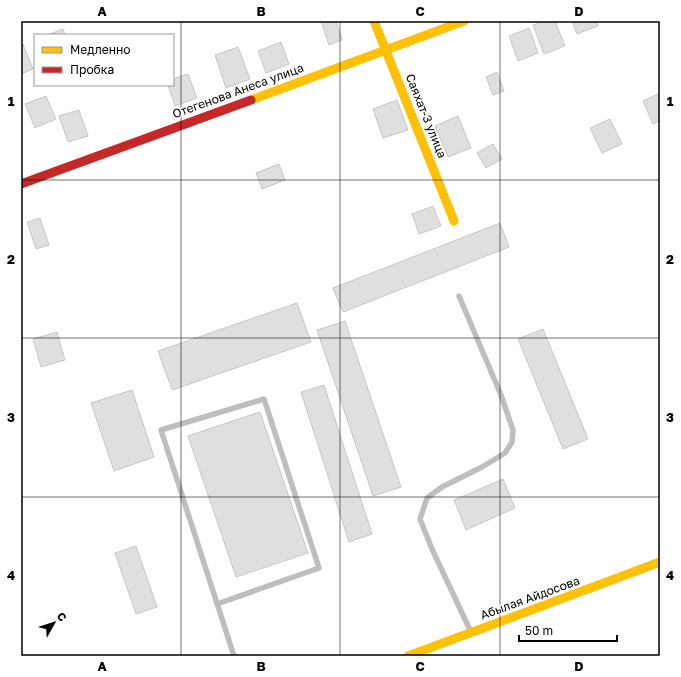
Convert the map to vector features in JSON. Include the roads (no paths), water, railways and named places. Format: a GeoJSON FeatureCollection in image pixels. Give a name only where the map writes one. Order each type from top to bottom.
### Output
{"type":"FeatureCollection","features":[{"type":"Feature","properties":{"kind":"street","name":"Саяхат-3 улица"},"geometry":{"type":"LineString","coordinates":[[374,21],[454,221]]}},
{"type":"Feature","properties":{"kind":"street","name":"Отегенова Анеса улица"},"geometry":{"type":"LineString","coordinates":[[21,184],[464,21]]}},
{"type":"Feature","properties":{"kind":"street","name":"Абылая Айдосова"},"geometry":{"type":"LineString","coordinates":[[408,656],[660,562]]}},
{"type":"Feature","properties":{"kind":"lane"},"geometry":{"type":"LineString","coordinates":[[460,296],[501,395],[513,430],[512,442],[505,453],[482,467],[442,487],[427,498],[420,519],[432,549],[471,632]]}},
{"type":"Feature","properties":{"kind":"lane"},"geometry":{"type":"LineString","coordinates":[[217,604],[319,568],[264,399],[161,430],[217,604],[234,656]]}}]}
